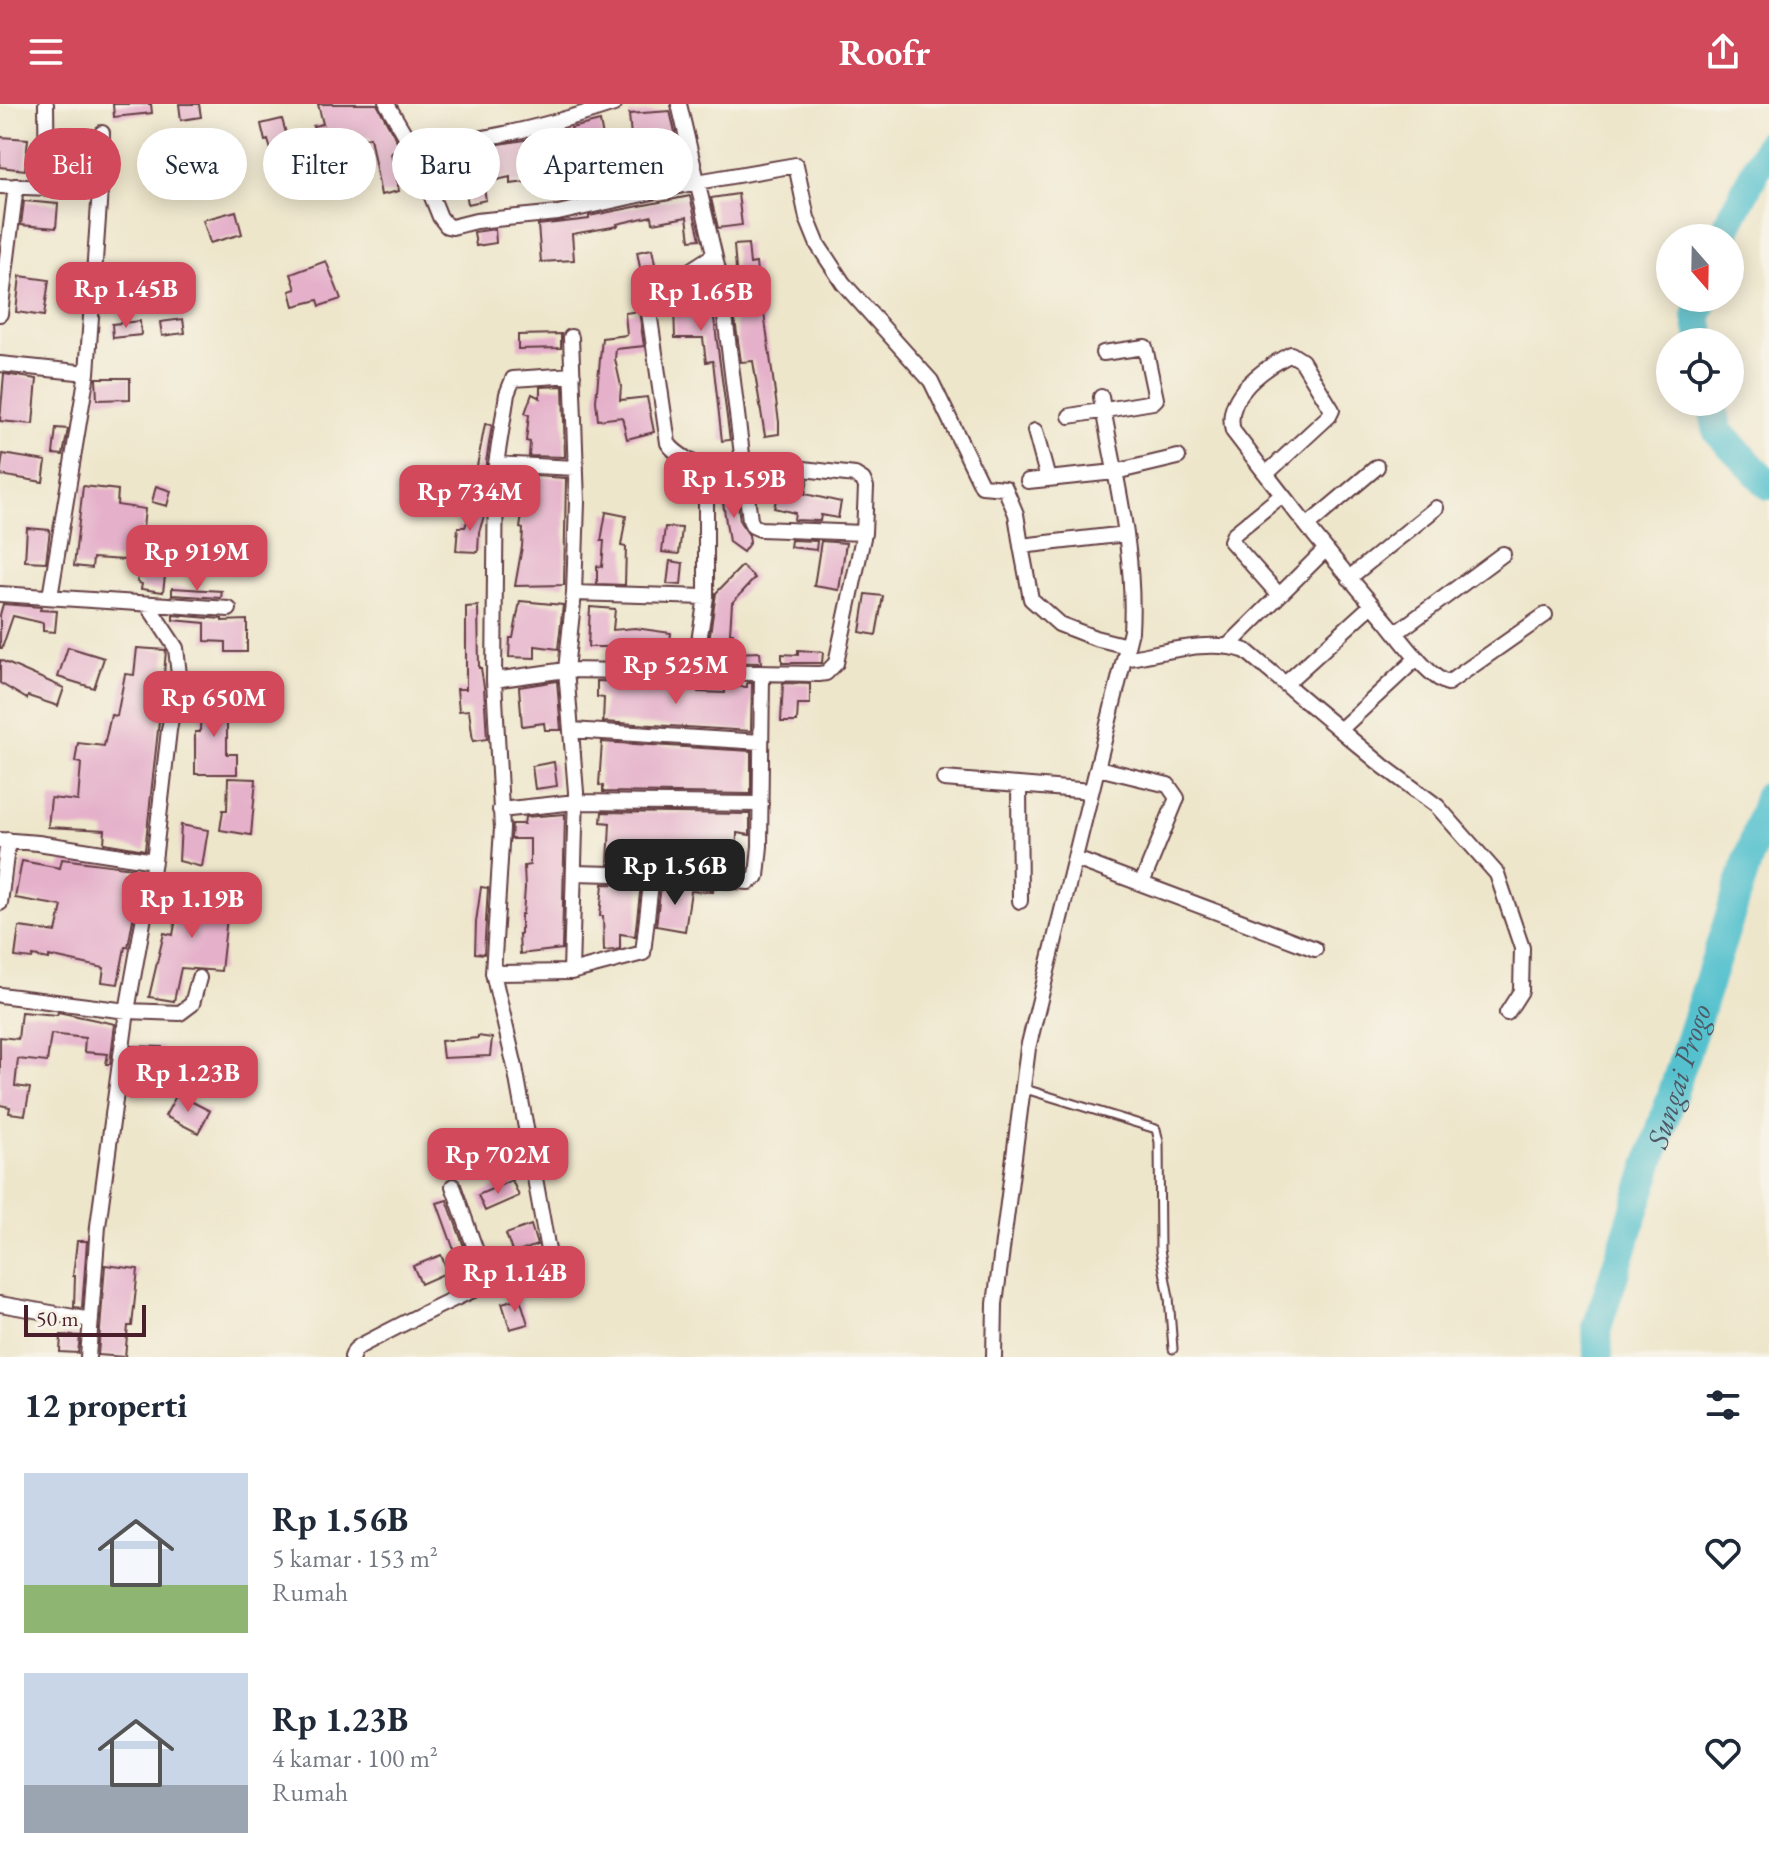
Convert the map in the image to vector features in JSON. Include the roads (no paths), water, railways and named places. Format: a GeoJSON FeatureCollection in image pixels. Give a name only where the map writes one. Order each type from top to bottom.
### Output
{"type":"FeatureCollection","features":[{"type":"Feature","properties":{"kind":"street"},"geometry":{"type":"LineString","coordinates":[[46,104],[46,128]]}},
{"type":"Feature","properties":{"kind":"street"},"geometry":{"type":"LineString","coordinates":[[387,104],[401,128]]}},
{"type":"Feature","properties":{"kind":"street"},"geometry":{"type":"LineString","coordinates":[[500,129],[572,110],[614,104]]}},
{"type":"Feature","properties":{"kind":"street"},"geometry":{"type":"LineString","coordinates":[[679,104],[721,283],[750,520],[755,528],[864,533]]}},
{"type":"Feature","properties":{"kind":"street"},"geometry":{"type":"LineString","coordinates":[[433,200],[440,217],[447,226],[452,227],[476,221],[558,213],[697,182],[796,165],[807,218],[818,245],[843,283],[931,381],[982,486],[1005,488],[1016,514],[1031,599],[1059,624],[1126,652],[1229,645],[1246,651],[1437,806],[1497,874],[1522,948],[1521,991],[1507,1013]]}},
{"type":"Feature","properties":{"kind":"street"},"geometry":{"type":"LineString","coordinates":[[0,186],[24,187]]}},
{"type":"Feature","properties":{"kind":"street"},"geometry":{"type":"LineString","coordinates":[[0,314],[16,186]]}},
{"type":"Feature","properties":{"kind":"street"},"geometry":{"type":"LineString","coordinates":[[50,597],[87,373],[99,200]]}},
{"type":"Feature","properties":{"kind":"street"},"geometry":{"type":"LineString","coordinates":[[694,673],[706,597],[706,475],[695,463],[673,451],[668,443],[646,302],[714,255]]}},
{"type":"Feature","properties":{"kind":"street"},"geometry":{"type":"LineString","coordinates":[[571,337],[576,468],[574,593],[566,670],[576,802],[571,972]]}},
{"type":"Feature","properties":{"kind":"street"},"geometry":{"type":"LineString","coordinates":[[1070,416],[1102,403],[1153,402],[1156,399],[1145,347],[1103,353]]}},
{"type":"Feature","properties":{"kind":"street"},"geometry":{"type":"LineString","coordinates":[[1266,474],[1332,410],[1302,361],[1291,354],[1275,362],[1237,398],[1231,424],[1233,431],[1282,495],[1307,526],[1325,550],[1417,658],[1439,679],[1448,683],[1545,615]]}},
{"type":"Feature","properties":{"kind":"street"},"geometry":{"type":"LineString","coordinates":[[0,364],[87,373]]}},
{"type":"Feature","properties":{"kind":"street"},"geometry":{"type":"LineString","coordinates":[[352,1357],[360,1346],[487,1282],[545,1261],[549,1248],[515,1067],[493,973],[502,828],[494,680],[496,464],[507,394],[513,379],[573,375]]}},
{"type":"Feature","properties":{"kind":"street"},"geometry":{"type":"LineString","coordinates":[[994,1357],[995,1304],[1028,1048],[1126,652],[1132,613],[1126,534],[1102,403]]}},
{"type":"Feature","properties":{"kind":"street"},"geometry":{"type":"LineString","coordinates":[[1035,431],[1048,479]]}},
{"type":"Feature","properties":{"kind":"street"},"geometry":{"type":"LineString","coordinates":[[1028,481],[1115,472],[1178,457]]}},
{"type":"Feature","properties":{"kind":"street"},"geometry":{"type":"LineString","coordinates":[[494,680],[566,670],[762,675],[826,673],[836,663],[864,533],[866,487],[863,480],[855,475],[743,462]]}},
{"type":"Feature","properties":{"kind":"street"},"geometry":{"type":"LineString","coordinates":[[496,464],[576,468]]}},
{"type":"Feature","properties":{"kind":"street"},"geometry":{"type":"LineString","coordinates":[[1307,526],[1377,467]]}},
{"type":"Feature","properties":{"kind":"street"},"geometry":{"type":"LineString","coordinates":[[1279,595],[1231,541],[1234,534],[1282,495]]}},
{"type":"Feature","properties":{"kind":"street"},"geometry":{"type":"LineString","coordinates":[[1349,578],[1436,508]]}},
{"type":"Feature","properties":{"kind":"street"},"geometry":{"type":"LineString","coordinates":[[1021,546],[1126,534]]}},
{"type":"Feature","properties":{"kind":"street"},"geometry":{"type":"LineString","coordinates":[[1229,645],[1325,550]]}},
{"type":"Feature","properties":{"kind":"street"},"geometry":{"type":"LineString","coordinates":[[1396,633],[1503,554]]}},
{"type":"Feature","properties":{"kind":"street"},"geometry":{"type":"LineString","coordinates":[[574,593],[706,597]]}},
{"type":"Feature","properties":{"kind":"street"},"geometry":{"type":"LineString","coordinates":[[0,594],[229,609]]}},
{"type":"Feature","properties":{"kind":"street"},"geometry":{"type":"LineString","coordinates":[[88,1357],[98,1226],[127,1011],[154,861],[169,730],[179,675],[176,648],[147,604]]}},
{"type":"Feature","properties":{"kind":"street"},"geometry":{"type":"LineString","coordinates":[[1285,684],[1372,605]]}},
{"type":"Feature","properties":{"kind":"street"},"geometry":{"type":"LineString","coordinates":[[1340,730],[1417,658]]}},
{"type":"Feature","properties":{"kind":"street"},"geometry":{"type":"LineString","coordinates":[[574,873],[754,880],[759,863],[762,675]]}},
{"type":"Feature","properties":{"kind":"street"},"geometry":{"type":"LineString","coordinates":[[571,730],[761,742]]}},
{"type":"Feature","properties":{"kind":"street"},"geometry":{"type":"LineString","coordinates":[[1098,768],[1168,785],[1177,798],[1142,883]]}},
{"type":"Feature","properties":{"kind":"street"},"geometry":{"type":"LineString","coordinates":[[944,779],[1091,791]]}},
{"type":"Feature","properties":{"kind":"street"},"geometry":{"type":"LineString","coordinates":[[1019,786],[1020,901]]}},
{"type":"Feature","properties":{"kind":"street"},"geometry":{"type":"LineString","coordinates":[[500,810],[576,802],[761,804]]}},
{"type":"Feature","properties":{"kind":"street"},"geometry":{"type":"LineString","coordinates":[[0,903],[4,840],[154,861]]}},
{"type":"Feature","properties":{"kind":"street"},"geometry":{"type":"LineString","coordinates":[[1076,859],[1315,949]]}},
{"type":"Feature","properties":{"kind":"street"},"geometry":{"type":"LineString","coordinates":[[493,973],[571,972],[643,953],[652,875]]}},
{"type":"Feature","properties":{"kind":"street"},"geometry":{"type":"LineString","coordinates":[[0,995],[127,1011],[180,1013],[192,1004],[199,978]]}},
{"type":"Feature","properties":{"kind":"street"},"geometry":{"type":"LineString","coordinates":[[453,1186],[487,1282]]}},
{"type":"Feature","properties":{"kind":"street"},"geometry":{"type":"LineString","coordinates":[[0,1304],[91,1320]]}},
{"type":"Feature","properties":{"kind":"lane"},"geometry":{"type":"LineString","coordinates":[[1022,1088],[1156,1129],[1159,1142],[1160,1250],[1169,1297],[1173,1349]]}},
{"type":"Feature","properties":{"kind":"waterway","name":"Sungai Progo"},"geometry":{"type":"LineString","coordinates":[[1729,224],[1769,144]]}},
{"type":"Feature","properties":{"kind":"waterway","name":"Sungai Progo"},"geometry":{"type":"LineString","coordinates":[[1699,312],[1699,328]]}},
{"type":"Feature","properties":{"kind":"waterway","name":"Sungai Progo"},"geometry":{"type":"LineString","coordinates":[[1715,416],[1718,432],[1769,485]]}},
{"type":"Feature","properties":{"kind":"waterway","name":"Sungai Progo"},"geometry":{"type":"LineString","coordinates":[[1598,1357],[1597,1327],[1769,795]]}}]}
